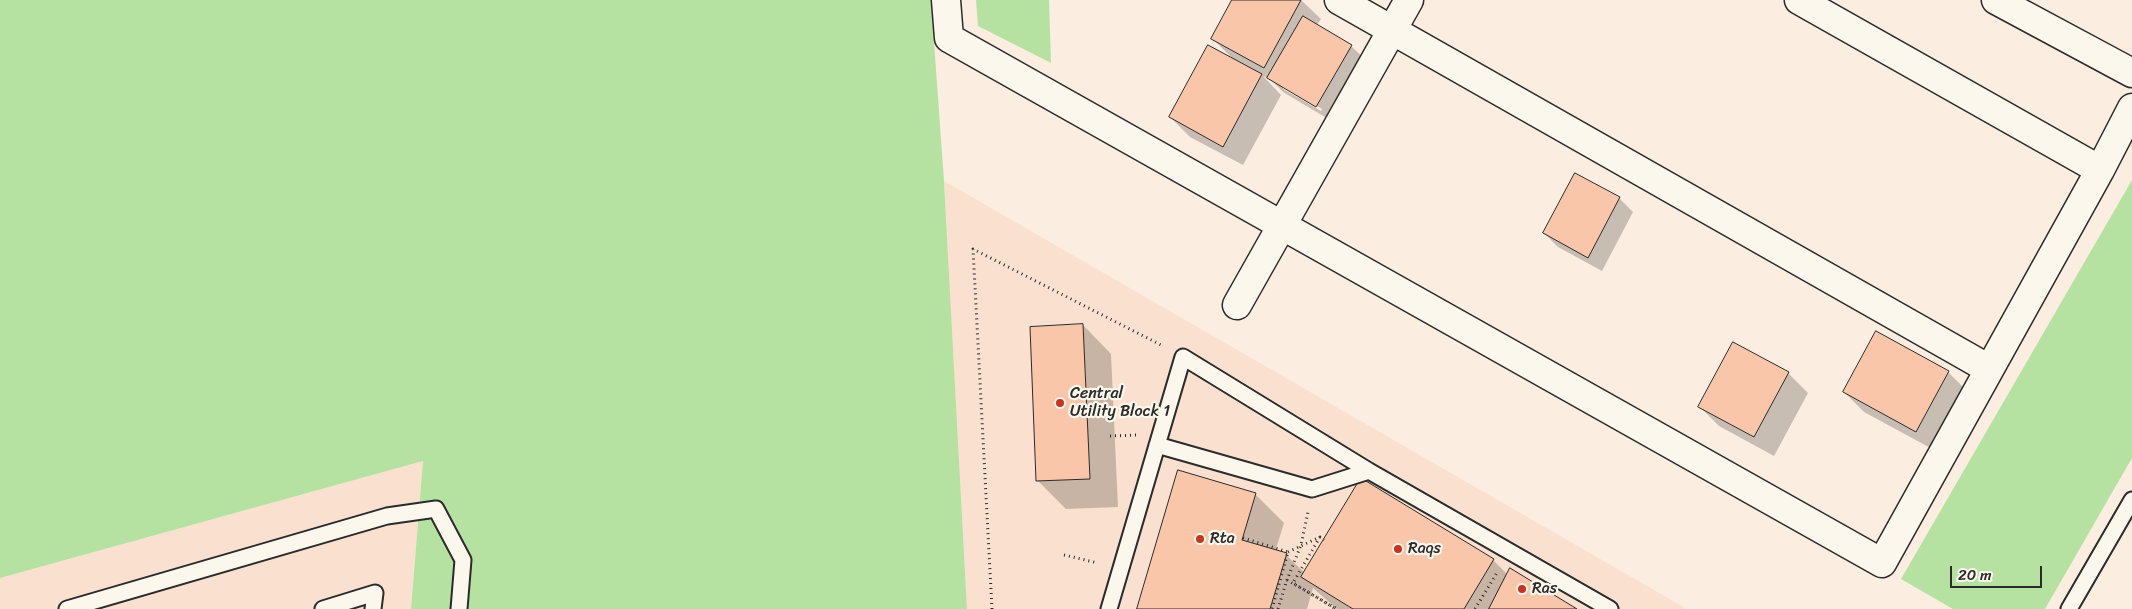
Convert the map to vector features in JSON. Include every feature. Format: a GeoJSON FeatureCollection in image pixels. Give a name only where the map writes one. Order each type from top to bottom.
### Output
{"type":"FeatureCollection","features":[{"type":"Feature","properties":{"kind":"street"},"geometry":{"type":"LineString","coordinates":[[946,0],[949,38],[1882,563],[2100,170],[2132,108]]}},
{"type":"Feature","properties":{"kind":"street"},"geometry":{"type":"LineString","coordinates":[[1339,0],[1989,369]]}},
{"type":"Feature","properties":{"kind":"street"},"geometry":{"type":"LineString","coordinates":[[1237,305],[1409,0]]}},
{"type":"Feature","properties":{"kind":"street"},"geometry":{"type":"LineString","coordinates":[[1800,0],[2100,170]]}},
{"type":"Feature","properties":{"kind":"street"},"geometry":{"type":"LineString","coordinates":[[1996,0],[2132,73]]}},
{"type":"Feature","properties":{"kind":"lane"},"geometry":{"type":"LineString","coordinates":[[1109,609],[1183,357],[1368,471],[1610,609]]}},
{"type":"Feature","properties":{"kind":"lane"},"geometry":{"type":"LineString","coordinates":[[1156,445],[1312,489],[1368,471]]}},
{"type":"Feature","properties":{"kind":"lane"},"geometry":{"type":"LineString","coordinates":[[2070,609],[2132,500]]}},
{"type":"Feature","properties":{"kind":"lane"},"geometry":{"type":"LineString","coordinates":[[66,609],[387,516],[436,509],[463,560],[459,609]]}},
{"type":"Feature","properties":{"kind":"lane"},"geometry":{"type":"LineString","coordinates":[[323,609],[375,593],[373,609]]}},
{"type":"Feature","properties":{"kind":"path"},"geometry":{"type":"LineString","coordinates":[[992,609],[973,249],[1183,357]]}},
{"type":"Feature","properties":{"kind":"path"},"geometry":{"type":"LineString","coordinates":[[1278,609],[1301,545],[1312,489]]}},
{"type":"Feature","properties":{"kind":"path"},"geometry":{"type":"LineString","coordinates":[[1320,537],[1293,583],[1336,609]]}},
{"type":"Feature","properties":{"kind":"path"},"geometry":{"type":"LineString","coordinates":[[1320,537],[1324,540]]}},
{"type":"Feature","properties":{"kind":"path"},"geometry":{"type":"LineString","coordinates":[[1243,538],[1288,552],[1320,537]]}},
{"type":"Feature","properties":{"kind":"path"},"geometry":{"type":"LineString","coordinates":[[1475,609],[1509,551]]}},
{"type":"Feature","properties":{"kind":"path"},"geometry":{"type":"LineString","coordinates":[[1272,609],[1288,552]]}},
{"type":"Feature","properties":{"kind":"path"},"geometry":{"type":"LineString","coordinates":[[1064,555],[1120,568]]}},
{"type":"Feature","properties":{"kind":"path"},"geometry":{"type":"LineString","coordinates":[[1287,580],[1336,609]]}},
{"type":"Feature","properties":{"kind":"shaded area"},"geometry":{"type":"Polygon","coordinates":[[[944,181],[1687,609],[967,609],[944,181]]]}},
{"type":"Feature","properties":{"kind":"shaded area"},"geometry":{"type":"Polygon","coordinates":[[[423,461],[411,609],[0,609],[0,578],[423,461]]]}},
{"type":"Feature","properties":{"kind":"green space"},"geometry":{"type":"Polygon","coordinates":[[[0,0],[931,0],[944,181],[967,609],[411,609],[423,461],[0,578],[0,0]]]}},
{"type":"Feature","properties":{"kind":"green space"},"geometry":{"type":"Polygon","coordinates":[[[976,0],[1049,0],[1051,63],[978,26],[976,0]]]}},
{"type":"Feature","properties":{"kind":"green space"},"geometry":{"type":"Polygon","coordinates":[[[2132,180],[2132,458],[2045,609],[1953,609],[1901,579],[2132,180]]]}},
{"type":"Feature","properties":{"kind":"building"},"geometry":{"type":"Polygon","coordinates":[[[1232,0],[1301,0],[1264,68],[1211,39],[1232,0]]]}},
{"type":"Feature","properties":{"kind":"building"},"geometry":{"type":"Polygon","coordinates":[[[1303,16],[1352,45],[1316,107],[1267,78],[1303,16]]]}},
{"type":"Feature","properties":{"kind":"building"},"geometry":{"type":"Polygon","coordinates":[[[1208,45],[1262,74],[1223,147],[1169,117],[1208,45]]]}},
{"type":"Feature","properties":{"kind":"building"},"geometry":{"type":"Polygon","coordinates":[[[1575,173],[1620,197],[1588,258],[1543,233],[1575,173]]]}},
{"type":"Feature","properties":{"kind":"building","name":"Central Utility Block 1"},"geometry":{"type":"Polygon","coordinates":[[[1083,324],[1090,479],[1036,481],[1030,327],[1083,324]]]}},
{"type":"Feature","properties":{"kind":"building"},"geometry":{"type":"Polygon","coordinates":[[[1876,331],[1949,371],[1916,432],[1843,392],[1876,331]]]}},
{"type":"Feature","properties":{"kind":"building"},"geometry":{"type":"Polygon","coordinates":[[[1733,342],[1789,372],[1754,437],[1698,407],[1733,342]]]}},
{"type":"Feature","properties":{"kind":"building","name":"Rta"},"geometry":{"type":"Polygon","coordinates":[[[1178,470],[1256,493],[1242,540],[1287,553],[1270,609],[1137,609],[1178,470]]]}},
{"type":"Feature","properties":{"kind":"building","name":"Raqs"},"geometry":{"type":"Polygon","coordinates":[[[1361,478],[1494,559],[1464,609],[1353,609],[1301,577],[1361,478]]]}},
{"type":"Feature","properties":{"kind":"building","name":"Ras"},"geometry":{"type":"Polygon","coordinates":[[[1510,568],[1577,609],[1489,609],[1510,568]]]}},
{"type":"Feature","properties":{"kind":"place","name":"Central Utility Block 1"},"geometry":{"type":"Point","coordinates":[1060,403]}},
{"type":"Feature","properties":{"kind":"place","name":"Rta"},"geometry":{"type":"Point","coordinates":[1200,539]}},
{"type":"Feature","properties":{"kind":"place","name":"Raqs"},"geometry":{"type":"Point","coordinates":[1398,549]}},
{"type":"Feature","properties":{"kind":"place","name":"Ras"},"geometry":{"type":"Point","coordinates":[1522,589]}}]}
